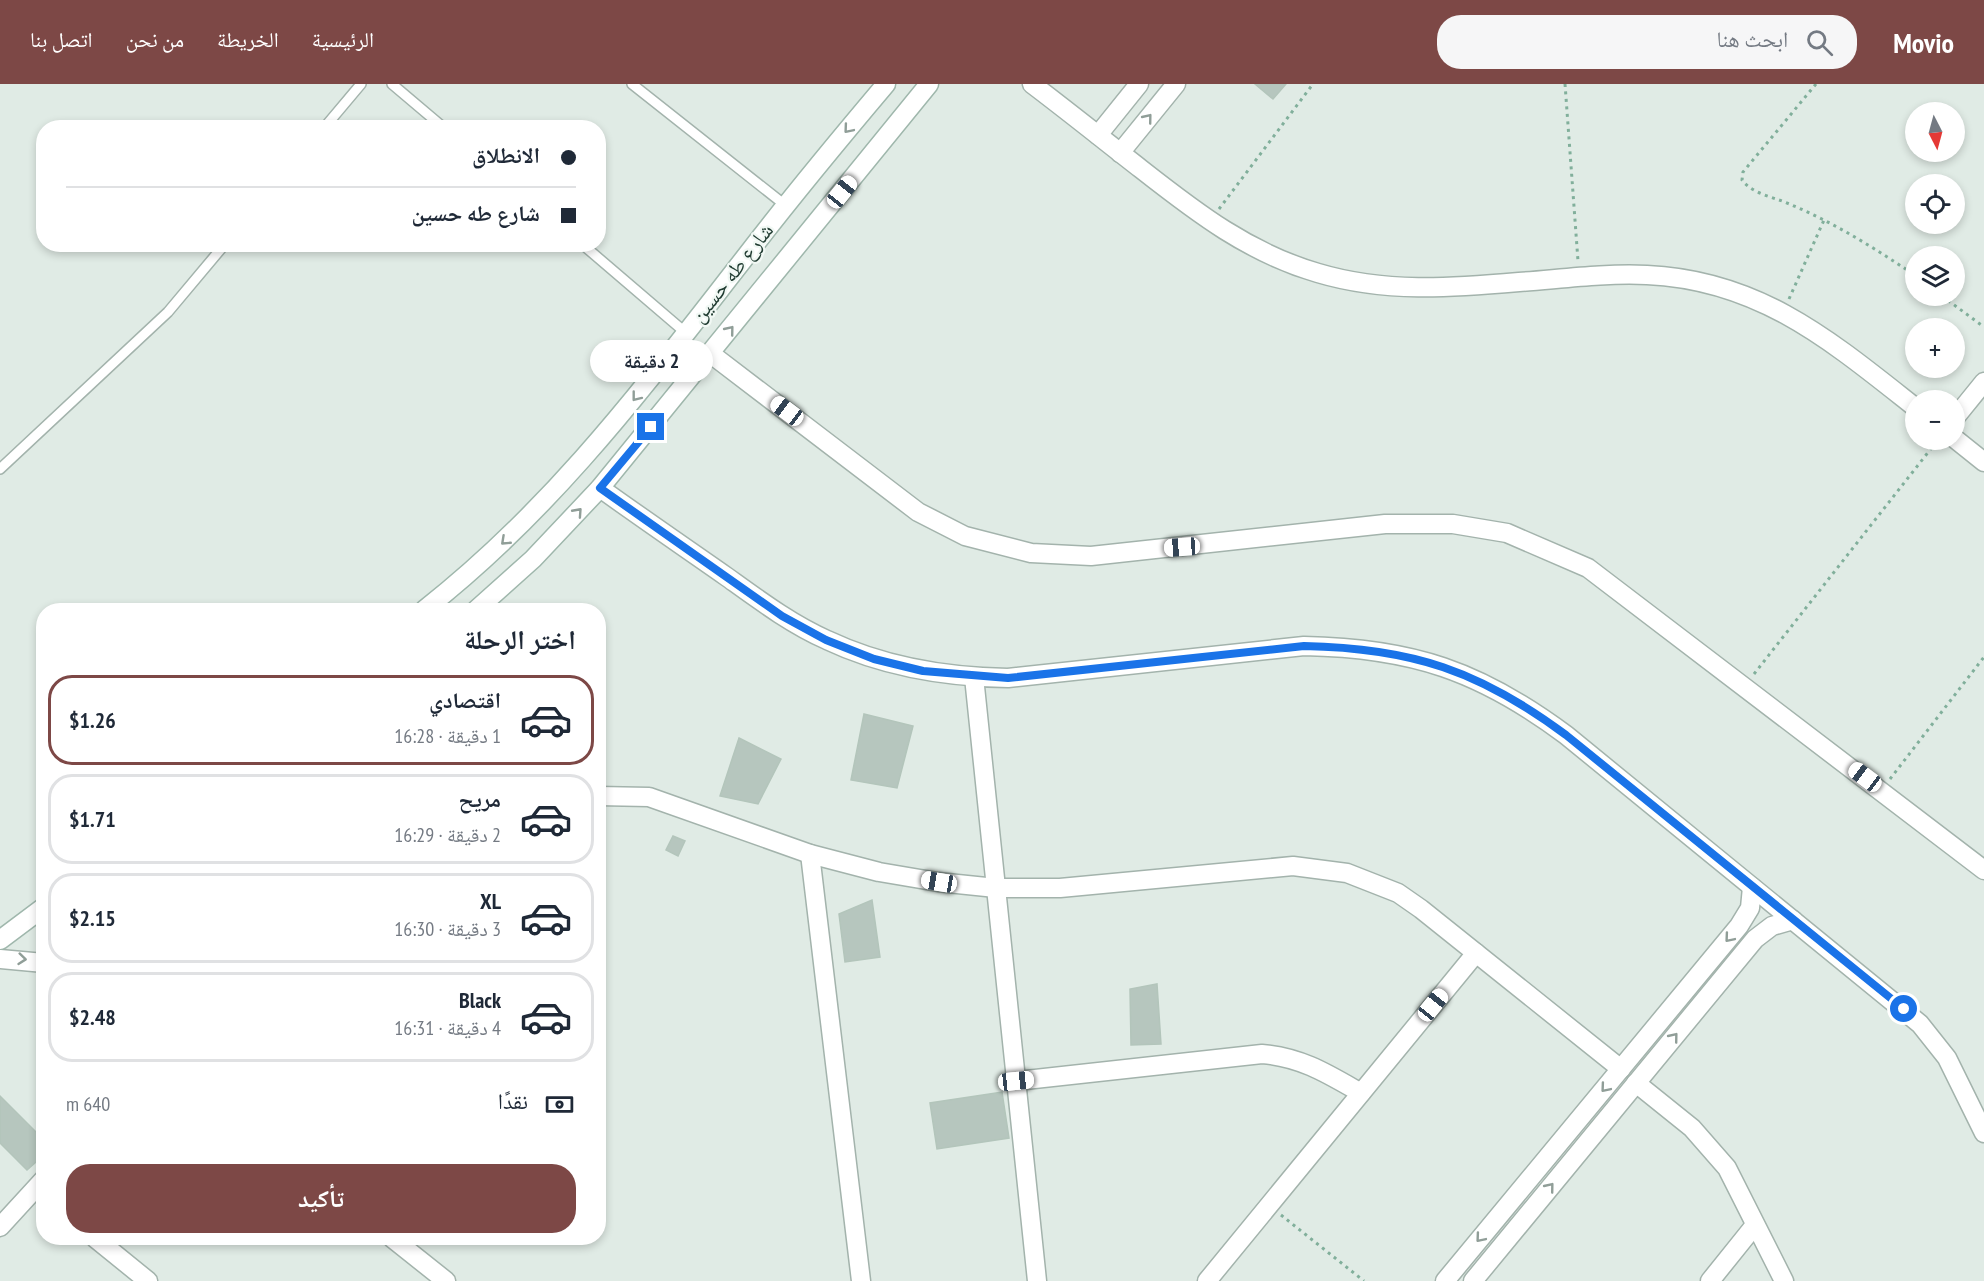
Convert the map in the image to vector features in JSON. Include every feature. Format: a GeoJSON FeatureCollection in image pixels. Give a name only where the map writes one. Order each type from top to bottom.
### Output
{"type":"FeatureCollection","features":[{"type":"Feature","properties":{"kind":"street","name":"شارع طه حسين"},"geometry":{"type":"LineString","coordinates":[[433,603],[465,578],[542,506],[625,412],[785,205],[886,84]]}},
{"type":"Feature","properties":{"kind":"street","name":"شارع طه حسين"},"geometry":{"type":"LineString","coordinates":[[484,603],[533,559],[600,488],[929,84]]}},
{"type":"Feature","properties":{"kind":"street"},"geometry":{"type":"LineString","coordinates":[[1032,84],[1209,222],[1248,246],[1282,261],[1357,282],[1433,289],[1614,275],[1684,279],[1740,294],[1783,312],[1829,339],[1905,399]]}},
{"type":"Feature","properties":{"kind":"street"},"geometry":{"type":"LineString","coordinates":[[1098,135],[1139,84]]}},
{"type":"Feature","properties":{"kind":"street"},"geometry":{"type":"LineString","coordinates":[[1120,153],[1176,84]]}},
{"type":"Feature","properties":{"kind":"street"},"geometry":{"type":"LineString","coordinates":[[711,354],[826,439],[918,512],[965,536],[1031,553],[1091,556],[1385,524],[1453,524],[1507,533],[1588,568],[1984,870]]}},
{"type":"Feature","properties":{"kind":"street"},"geometry":{"type":"LineString","coordinates":[[1965,405],[1984,382]]}},
{"type":"Feature","properties":{"kind":"street"},"geometry":{"type":"LineString","coordinates":[[1965,447],[1984,462]]}},
{"type":"Feature","properties":{"kind":"street"},"geometry":{"type":"LineString","coordinates":[[600,488],[782,616],[826,640],[874,659],[923,671],[1008,678],[1304,646],[1351,647],[1398,654],[1443,666],[1487,684],[1528,707],[1904,1009],[1934,1040],[1958,1076],[1984,1133]]}},
{"type":"Feature","properties":{"kind":"street"},"geometry":{"type":"LineString","coordinates":[[974,677],[1037,1281]]}},
{"type":"Feature","properties":{"kind":"street"},"geometry":{"type":"LineString","coordinates":[[606,795],[624,794],[658,799],[810,854],[879,872],[996,888],[1060,888],[1293,866],[1320,868],[1356,876],[1398,894],[1621,1069]]}},
{"type":"Feature","properties":{"kind":"street"},"geometry":{"type":"LineString","coordinates":[[810,854],[861,1281]]}},
{"type":"Feature","properties":{"kind":"street"},"geometry":{"type":"LineString","coordinates":[[1445,1281],[1746,918],[1752,897],[1752,887]]}},
{"type":"Feature","properties":{"kind":"street"},"geometry":{"type":"LineString","coordinates":[[0,940],[36,913]]}},
{"type":"Feature","properties":{"kind":"street"},"geometry":{"type":"LineString","coordinates":[[1473,1281],[1755,939],[1772,926],[1793,920]]}},
{"type":"Feature","properties":{"kind":"street"},"geometry":{"type":"LineString","coordinates":[[1207,1281],[1476,953]]}},
{"type":"Feature","properties":{"kind":"street"},"geometry":{"type":"LineString","coordinates":[[0,959],[36,962]]}},
{"type":"Feature","properties":{"kind":"street"},"geometry":{"type":"LineString","coordinates":[[1016,1081],[1262,1054],[1281,1055],[1316,1066],[1361,1093]]}},
{"type":"Feature","properties":{"kind":"street"},"geometry":{"type":"LineString","coordinates":[[1636,1083],[1711,1146],[1736,1183],[1755,1226],[1784,1281]]}},
{"type":"Feature","properties":{"kind":"street"},"geometry":{"type":"LineString","coordinates":[[0,1227],[36,1192]]}},
{"type":"Feature","properties":{"kind":"street"},"geometry":{"type":"LineString","coordinates":[[1710,1281],[1755,1226]]}},
{"type":"Feature","properties":{"kind":"street"},"geometry":{"type":"LineString","coordinates":[[104,1245],[148,1281]]}},
{"type":"Feature","properties":{"kind":"street"},"geometry":{"type":"LineString","coordinates":[[401,1245],[446,1281]]}},
{"type":"Feature","properties":{"kind":"lane"},"geometry":{"type":"LineString","coordinates":[[331,120],[361,84]]}},
{"type":"Feature","properties":{"kind":"lane"},"geometry":{"type":"LineString","coordinates":[[392,84],[435,120]]}},
{"type":"Feature","properties":{"kind":"lane"},"geometry":{"type":"LineString","coordinates":[[632,84],[785,205]]}},
{"type":"Feature","properties":{"kind":"lane"},"geometry":{"type":"LineString","coordinates":[[0,469],[168,312],[218,252]]}},
{"type":"Feature","properties":{"kind":"lane"},"geometry":{"type":"LineString","coordinates":[[591,252],[686,333]]}},
{"type":"Feature","properties":{"kind":"path"},"geometry":{"type":"LineString","coordinates":[[1209,222],[1313,84]]}},
{"type":"Feature","properties":{"kind":"path"},"geometry":{"type":"LineString","coordinates":[[1565,84],[1579,278]]}},
{"type":"Feature","properties":{"kind":"path"},"geometry":{"type":"LineString","coordinates":[[1816,84],[1743,172],[1742,180],[1748,188],[1824,220],[1862,239],[1905,268]]}},
{"type":"Feature","properties":{"kind":"path"},"geometry":{"type":"LineString","coordinates":[[1783,312],[1824,220]]}},
{"type":"Feature","properties":{"kind":"path"},"geometry":{"type":"LineString","coordinates":[[1956,306],[1984,327]]}},
{"type":"Feature","properties":{"kind":"path"},"geometry":{"type":"LineString","coordinates":[[1745,686],[1930,450]]}},
{"type":"Feature","properties":{"kind":"path"},"geometry":{"type":"LineString","coordinates":[[1882,790],[1984,657]]}},
{"type":"Feature","properties":{"kind":"path"},"geometry":{"type":"LineString","coordinates":[[1269,1206],[1364,1281]]}},
{"type":"Feature","properties":{"kind":"building"},"geometry":{"type":"Polygon","coordinates":[[[1255,84],[1286,84],[1273,99],[1255,84]]]}},
{"type":"Feature","properties":{"kind":"building"},"geometry":{"type":"Polygon","coordinates":[[[864,714],[913,726],[897,788],[851,780],[864,714]]]}},
{"type":"Feature","properties":{"kind":"building"},"geometry":{"type":"Polygon","coordinates":[[[739,738],[781,759],[758,804],[720,796],[739,738]]]}},
{"type":"Feature","properties":{"kind":"building"},"geometry":{"type":"Polygon","coordinates":[[[673,836],[685,841],[678,856],[666,850],[673,836]]]}},
{"type":"Feature","properties":{"kind":"building"},"geometry":{"type":"Polygon","coordinates":[[[872,900],[880,957],[845,962],[839,914],[872,900]]]}},
{"type":"Feature","properties":{"kind":"building"},"geometry":{"type":"Polygon","coordinates":[[[1157,984],[1161,1044],[1131,1045],[1130,989],[1157,984]]]}},
{"type":"Feature","properties":{"kind":"building"},"geometry":{"type":"Polygon","coordinates":[[[1002,1092],[1009,1138],[937,1149],[930,1103],[1002,1092]]]}},
{"type":"Feature","properties":{"kind":"building"},"geometry":{"type":"Polygon","coordinates":[[[0,1096],[36,1132],[36,1162],[27,1170],[0,1143],[0,1096]]]}},
{"type":"Feature","properties":{"kind":"route"},"geometry":{"type":"LineString","coordinates":[[651,427],[600,488],[782,616],[826,640],[874,659],[923,671],[974,677],[1008,678],[1304,646],[1351,647],[1398,654],[1443,666],[1487,684],[1528,707],[1566,735],[1904,1009]]}}]}
